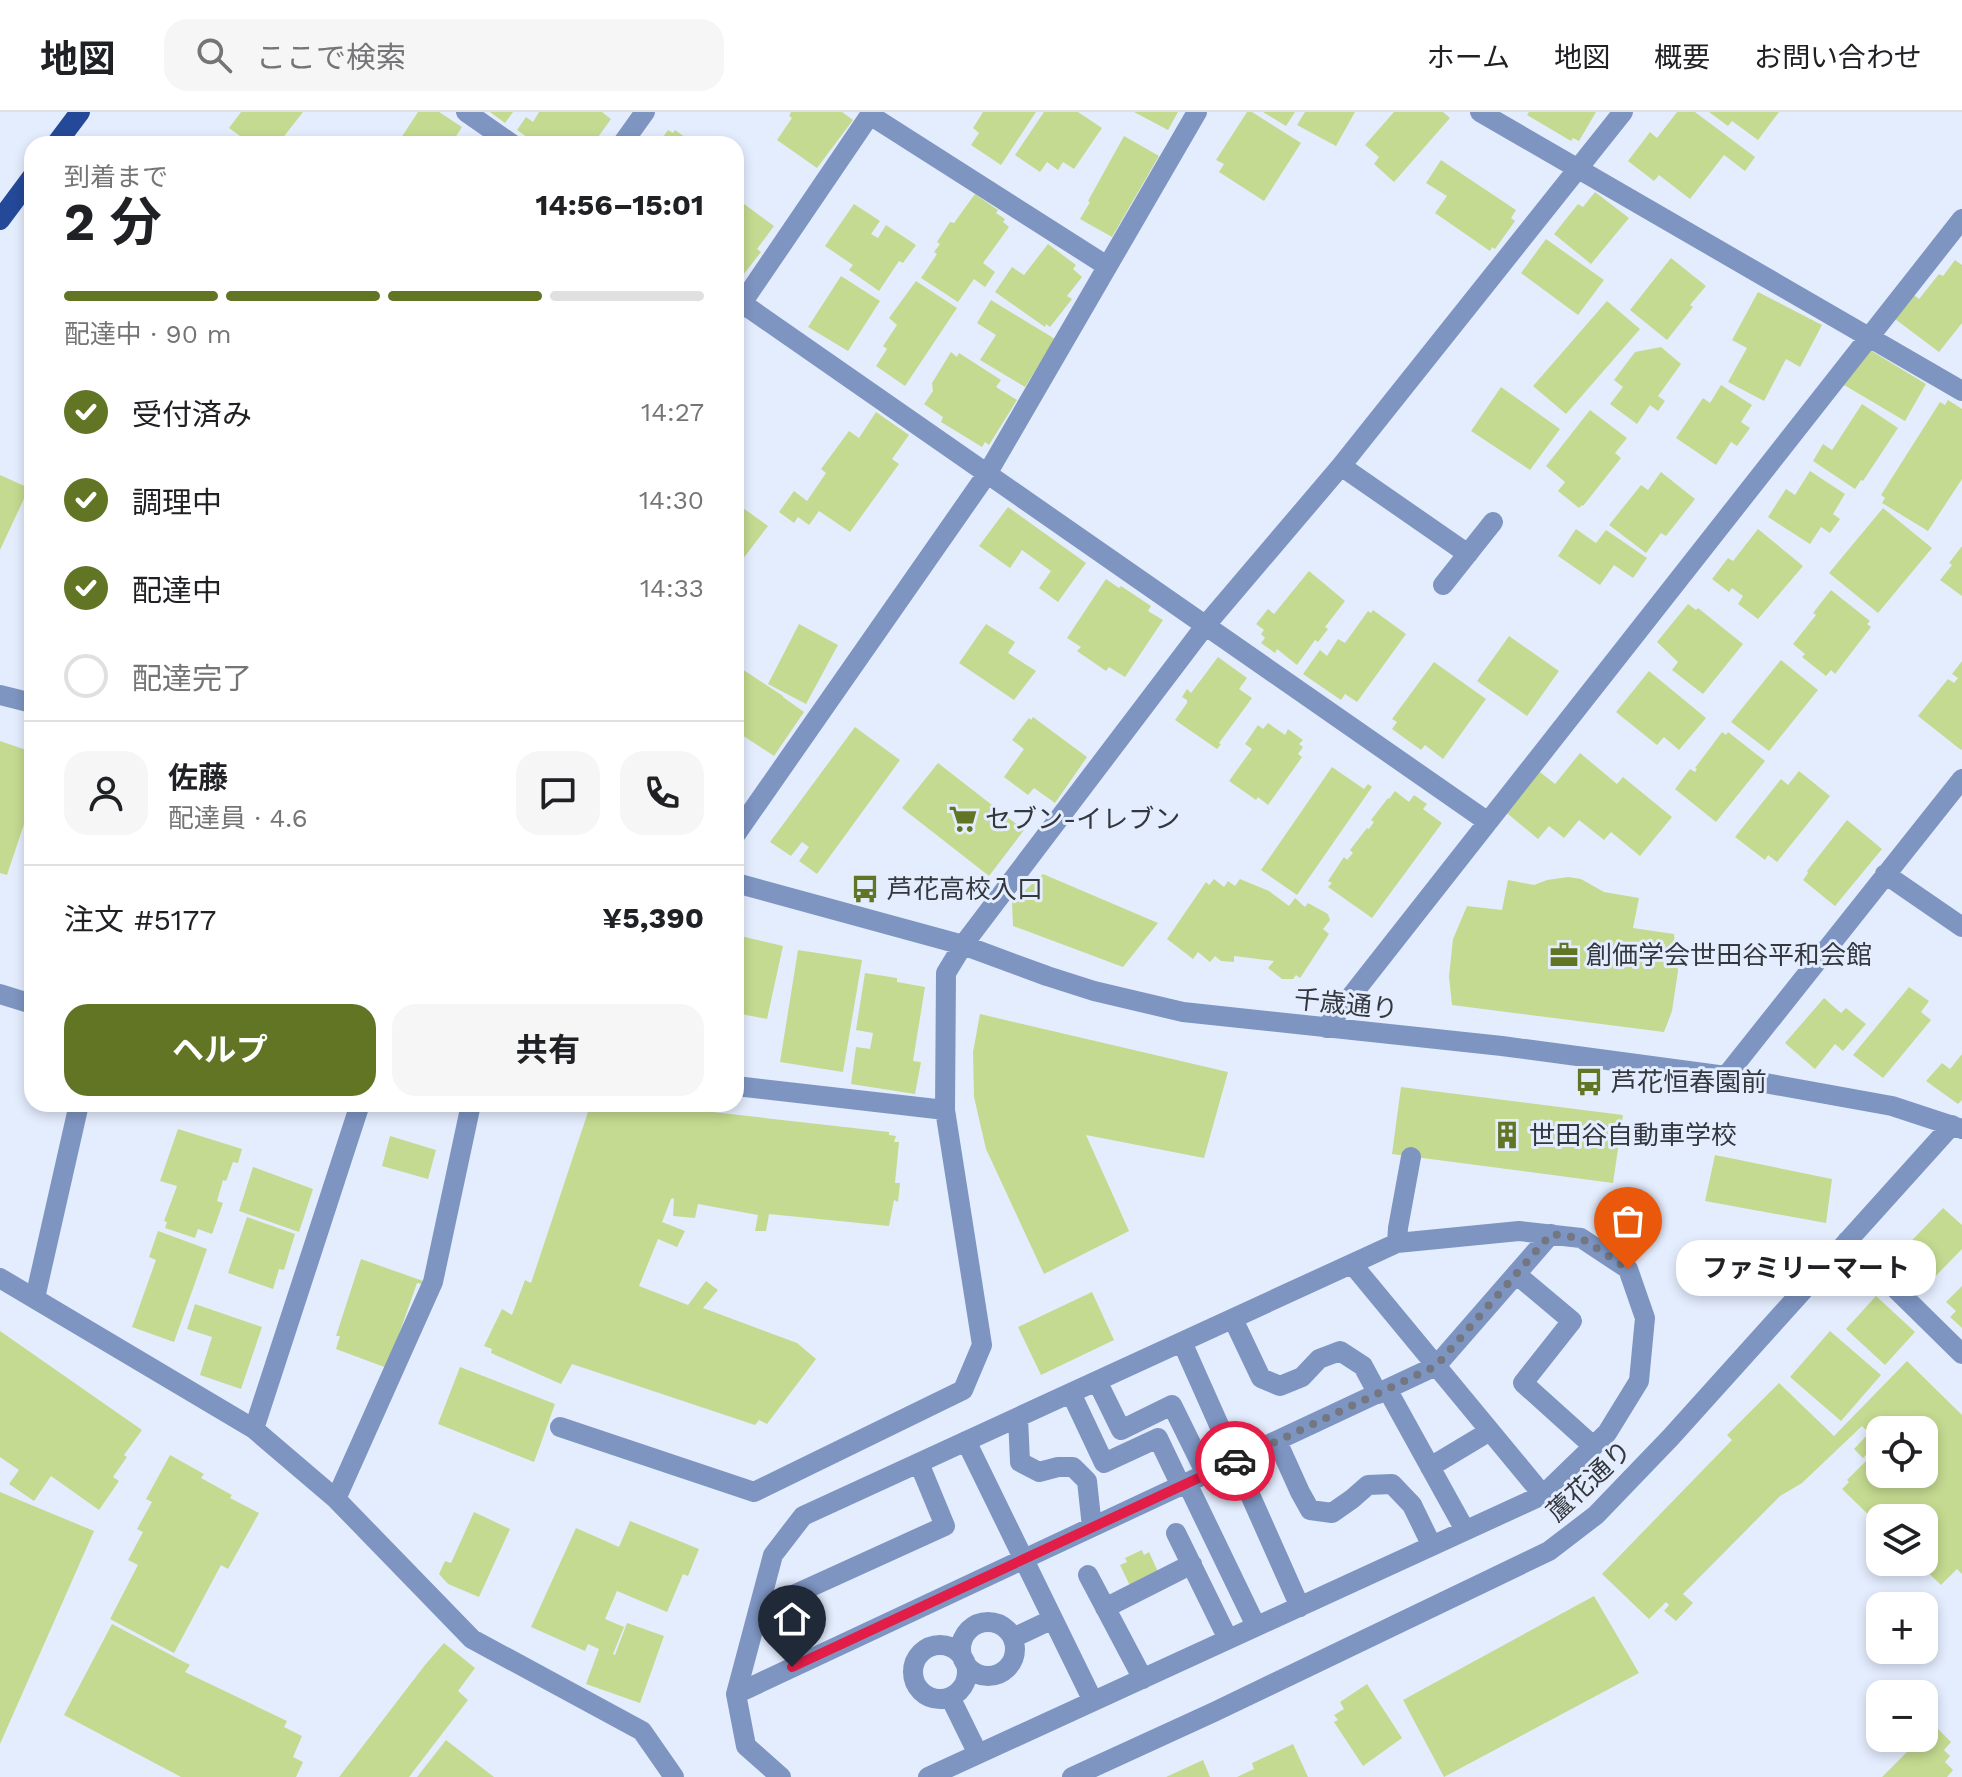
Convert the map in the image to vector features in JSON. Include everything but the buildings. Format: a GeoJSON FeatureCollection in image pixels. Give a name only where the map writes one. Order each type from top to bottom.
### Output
{"type":"FeatureCollection","features":[{"type":"Feature","properties":{"kind":"main road"},"geometry":{"type":"LineString","coordinates":[[62,136],[80,112]]}},
{"type":"Feature","properties":{"kind":"main road"},"geometry":{"type":"LineString","coordinates":[[0,220],[24,188]]}},
{"type":"Feature","properties":{"kind":"street"},"geometry":{"type":"LineString","coordinates":[[466,112],[500,136]]}},
{"type":"Feature","properties":{"kind":"street"},"geometry":{"type":"LineString","coordinates":[[628,136],[645,112]]}},
{"type":"Feature","properties":{"kind":"street"},"geometry":{"type":"LineString","coordinates":[[744,823],[987,474],[1197,112]]}},
{"type":"Feature","properties":{"kind":"street"},"geometry":{"type":"LineString","coordinates":[[1480,112],[1962,391]]}},
{"type":"Feature","properties":{"kind":"street"},"geometry":{"type":"LineString","coordinates":[[560,1427],[754,1492],[963,1390],[982,1345],[945,1110],[946,973],[963,945],[1205,626],[1341,466],[1623,112]]}},
{"type":"Feature","properties":{"kind":"street"},"geometry":{"type":"LineString","coordinates":[[744,296],[871,113],[1107,266]]}},
{"type":"Feature","properties":{"kind":"street"},"geometry":{"type":"LineString","coordinates":[[1326,1028],[1962,219]]}},
{"type":"Feature","properties":{"kind":"street"},"geometry":{"type":"LineString","coordinates":[[744,309],[1488,822]]}},
{"type":"Feature","properties":{"kind":"street"},"geometry":{"type":"LineString","coordinates":[[1341,466],[1468,554]]}},
{"type":"Feature","properties":{"kind":"street"},"geometry":{"type":"LineString","coordinates":[[1443,585],[1493,522]]}},
{"type":"Feature","properties":{"kind":"street"},"geometry":{"type":"LineString","coordinates":[[0,695],[24,701]]}},
{"type":"Feature","properties":{"kind":"street"},"geometry":{"type":"LineString","coordinates":[[1726,1076],[1962,779]]}},
{"type":"Feature","properties":{"kind":"street"},"geometry":{"type":"LineString","coordinates":[[1885,874],[1962,927]]}},
{"type":"Feature","properties":{"kind":"street","name":"千歳通り"},"geometry":{"type":"LineString","coordinates":[[744,885],[963,945],[1047,976],[1141,1004],[1183,1012],[1502,1046],[1726,1076],[1892,1106],[1957,1127]]}},
{"type":"Feature","properties":{"kind":"street"},"geometry":{"type":"LineString","coordinates":[[0,994],[24,1002]]}},
{"type":"Feature","properties":{"kind":"street"},"geometry":{"type":"LineString","coordinates":[[744,1087],[945,1110]]}},
{"type":"Feature","properties":{"kind":"street"},"geometry":{"type":"LineString","coordinates":[[35,1298],[77,1112]]}},
{"type":"Feature","properties":{"kind":"street"},"geometry":{"type":"LineString","coordinates":[[254,1429],[357,1112]]}},
{"type":"Feature","properties":{"kind":"street"},"geometry":{"type":"LineString","coordinates":[[336,1499],[433,1282],[469,1112]]}},
{"type":"Feature","properties":{"kind":"street","name":"蘆花通り"},"geometry":{"type":"LineString","coordinates":[[1072,1777],[1549,1551],[1607,1504],[1847,1241],[1957,1127]]}},
{"type":"Feature","properties":{"kind":"street"},"geometry":{"type":"LineString","coordinates":[[1397,1243],[1411,1157]]}},
{"type":"Feature","properties":{"kind":"street"},"geometry":{"type":"LineString","coordinates":[[781,1777],[746,1746],[736,1694],[773,1555],[803,1516],[1397,1243],[1519,1231],[1551,1234],[1581,1238],[1628,1269],[1645,1318],[1639,1381],[1607,1433],[1543,1495],[928,1777]]}},
{"type":"Feature","properties":{"kind":"street"},"geometry":{"type":"LineString","coordinates":[[736,1694],[1436,1366],[1551,1234]]}},
{"type":"Feature","properties":{"kind":"street"},"geometry":{"type":"LineString","coordinates":[[1847,1241],[1962,1354]]}},
{"type":"Feature","properties":{"kind":"street"},"geometry":{"type":"LineString","coordinates":[[1352,1264],[1543,1495]]}},
{"type":"Feature","properties":{"kind":"street"},"geometry":{"type":"LineString","coordinates":[[1516,1274],[1572,1321],[1523,1383],[1593,1446]]}},
{"type":"Feature","properties":{"kind":"street"},"geometry":{"type":"LineString","coordinates":[[0,1278],[254,1429],[336,1499],[472,1639],[642,1731],[674,1777]]}},
{"type":"Feature","properties":{"kind":"street"},"geometry":{"type":"LineString","coordinates":[[1233,1319],[1261,1378],[1280,1386],[1302,1377],[1319,1359],[1340,1351],[1363,1366],[1383,1391],[1465,1530]]}},
{"type":"Feature","properties":{"kind":"street"},"geometry":{"type":"LineString","coordinates":[[1182,1342],[1300,1607]]}},
{"type":"Feature","properties":{"kind":"street"},"geometry":{"type":"LineString","coordinates":[[1097,1381],[1121,1430],[1172,1405],[1191,1481],[1256,1626]]}},
{"type":"Feature","properties":{"kind":"street"},"geometry":{"type":"LineString","coordinates":[[1071,1393],[1104,1463],[1158,1438],[1191,1481]]}},
{"type":"Feature","properties":{"kind":"street"},"geometry":{"type":"LineString","coordinates":[[1018,1417],[1020,1462],[1039,1472],[1073,1467],[1087,1481],[1092,1527]]}},
{"type":"Feature","properties":{"kind":"street"},"geometry":{"type":"LineString","coordinates":[[1430,1467],[1490,1431]]}},
{"type":"Feature","properties":{"kind":"street"},"geometry":{"type":"LineString","coordinates":[[966,1441],[1093,1701]]}},
{"type":"Feature","properties":{"kind":"street"},"geometry":{"type":"LineString","coordinates":[[1277,1441],[1310,1510],[1332,1513],[1368,1485],[1392,1484],[1412,1505],[1432,1546]]}},
{"type":"Feature","properties":{"kind":"street"},"geometry":{"type":"LineString","coordinates":[[758,1611],[945,1526],[919,1463]]}},
{"type":"Feature","properties":{"kind":"street"},"geometry":{"type":"LineString","coordinates":[[1176,1533],[1228,1639]]}},
{"type":"Feature","properties":{"kind":"street"},"geometry":{"type":"LineString","coordinates":[[1105,1608],[1192,1564]]}},
{"type":"Feature","properties":{"kind":"street"},"geometry":{"type":"LineString","coordinates":[[1088,1575],[1143,1679]]}},
{"type":"Feature","properties":{"kind":"street"},"geometry":{"type":"LineString","coordinates":[[1013,1638],[1053,1619]]}},
{"type":"Feature","properties":{"kind":"street"},"geometry":{"type":"LineString","coordinates":[[965,1661],[961,1648],[963,1639],[974,1625],[992,1622],[1009,1630],[1015,1655],[1005,1670],[998,1674],[981,1675],[973,1671],[965,1661],[959,1652],[944,1645],[935,1645],[919,1654],[913,1671],[914,1680],[918,1688],[932,1698],[950,1697],[964,1686],[968,1669],[965,1661]]}},
{"type":"Feature","properties":{"kind":"street"},"geometry":{"type":"LineString","coordinates":[[950,1697],[978,1754]]}},
{"type":"Feature","properties":{"kind":"way so far"},"geometry":{"type":"LineString","coordinates":[[1235,1461],[1436,1366],[1551,1234],[1581,1238],[1628,1269]]}},
{"type":"Feature","properties":{"kind":"place","name":"セブン-イレブン"},"geometry":{"type":"Point","coordinates":[963,819]}},
{"type":"Feature","properties":{"kind":"place","name":"芦花高校入口"},"geometry":{"type":"Point","coordinates":[865,889]}},
{"type":"Feature","properties":{"kind":"place","name":"創価学会世田谷平和会館"},"geometry":{"type":"Point","coordinates":[1564,955]}},
{"type":"Feature","properties":{"kind":"place","name":"芦花恒春園前"},"geometry":{"type":"Point","coordinates":[1589,1082]}},
{"type":"Feature","properties":{"kind":"place","name":"世田谷自動車学校"},"geometry":{"type":"Point","coordinates":[1507,1135]}},
{"type":"Feature","properties":{"kind":"place","name":"ファミリーマート"},"geometry":{"type":"Point","coordinates":[1628,1269]}},
{"type":"Feature","properties":{"kind":"route"},"geometry":{"type":"LineString","coordinates":[[792,1667],[1235,1461]]}}]}
